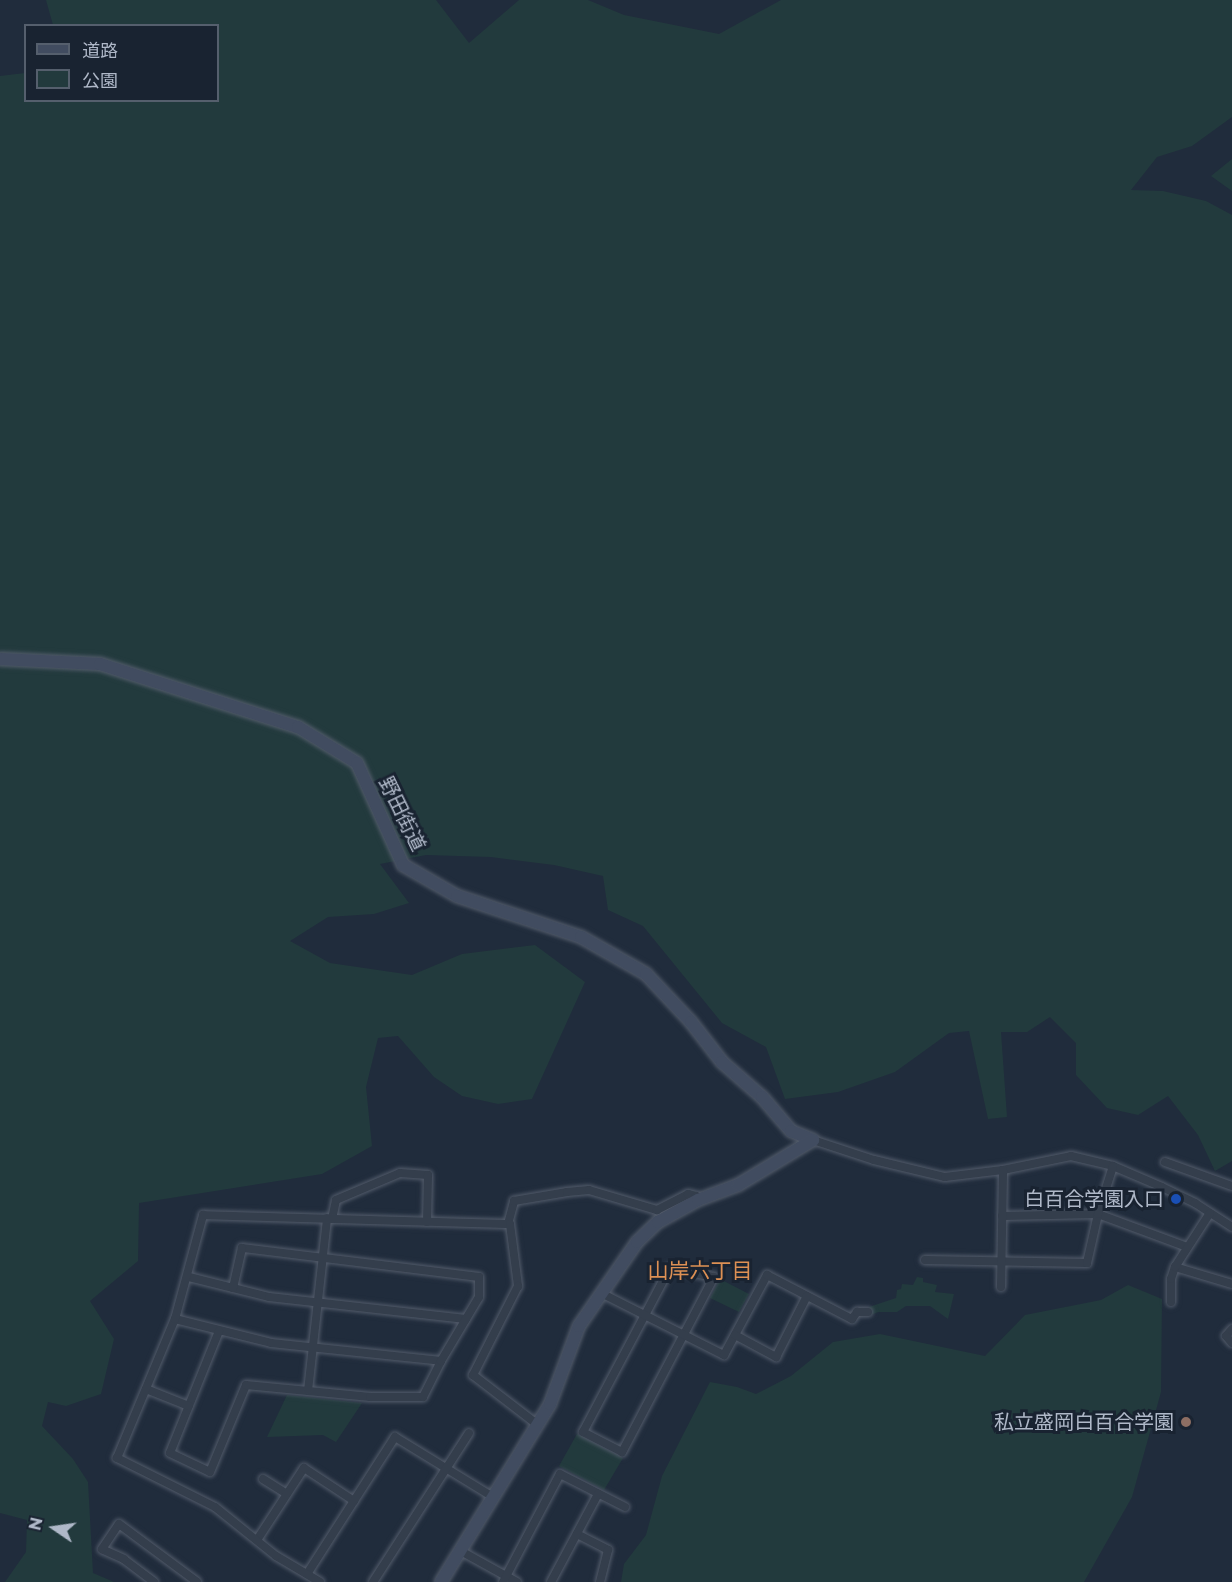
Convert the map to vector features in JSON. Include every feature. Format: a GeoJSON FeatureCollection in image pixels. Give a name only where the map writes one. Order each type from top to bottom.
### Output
{"type":"FeatureCollection","features":[{"type":"Feature","properties":{"kind":"street","name":"野田街道"},"geometry":{"type":"LineString","coordinates":[[0,658],[100,664],[298,726],[357,763],[403,865],[457,896],[580,937],[646,974],[691,1022],[722,1062],[762,1097],[791,1131],[813,1140]]}},
{"type":"Feature","properties":{"kind":"street"},"geometry":{"type":"LineString","coordinates":[[441,1582],[550,1404],[579,1326],[637,1242],[658,1222],[698,1200],[738,1185],[813,1140],[874,1160],[945,1177],[1003,1170],[1071,1156],[1113,1166],[1195,1203],[1232,1227]]}},
{"type":"Feature","properties":{"kind":"street"},"geometry":{"type":"LineString","coordinates":[[1165,1162],[1232,1186]]}},
{"type":"Feature","properties":{"kind":"street"},"geometry":{"type":"LineString","coordinates":[[925,1260],[1088,1263],[1098,1214],[1113,1166]]}},
{"type":"Feature","properties":{"kind":"street"},"geometry":{"type":"LineString","coordinates":[[1001,1287],[1003,1170]]}},
{"type":"Feature","properties":{"kind":"street"},"geometry":{"type":"LineString","coordinates":[[308,1391],[322,1258],[336,1200],[400,1173],[428,1175],[427,1222]]}},
{"type":"Feature","properties":{"kind":"street"},"geometry":{"type":"LineString","coordinates":[[538,1425],[473,1375],[518,1286],[508,1224],[513,1201],[589,1190],[657,1210],[688,1194],[696,1196],[698,1200]]}},
{"type":"Feature","properties":{"kind":"street"},"geometry":{"type":"LineString","coordinates":[[1171,1302],[1171,1279],[1175,1267],[1210,1213]]}},
{"type":"Feature","properties":{"kind":"street"},"geometry":{"type":"LineString","coordinates":[[1002,1216],[1098,1214],[1187,1247]]}},
{"type":"Feature","properties":{"kind":"street"},"geometry":{"type":"LineString","coordinates":[[320,1582],[276,1556],[215,1508],[117,1458],[175,1319],[203,1215],[508,1224]]}},
{"type":"Feature","properties":{"kind":"street"},"geometry":{"type":"LineString","coordinates":[[219,1331],[170,1453],[210,1472],[246,1385],[370,1397],[423,1397],[441,1361],[479,1297],[479,1277],[242,1248],[233,1288]]}},
{"type":"Feature","properties":{"kind":"street"},"geometry":{"type":"LineString","coordinates":[[1175,1267],[1232,1284]]}},
{"type":"Feature","properties":{"kind":"street"},"geometry":{"type":"LineString","coordinates":[[670,1268],[714,1277],[684,1334],[622,1452],[583,1432],[670,1268]]}},
{"type":"Feature","properties":{"kind":"street"},"geometry":{"type":"LineString","coordinates":[[601,1293],[724,1355],[767,1275],[852,1319],[856,1312],[868,1312]]}},
{"type":"Feature","properties":{"kind":"street"},"geometry":{"type":"LineString","coordinates":[[189,1277],[270,1297],[466,1319]]}},
{"type":"Feature","properties":{"kind":"street"},"geometry":{"type":"LineString","coordinates":[[735,1335],[776,1357],[807,1296]]}},
{"type":"Feature","properties":{"kind":"street"},"geometry":{"type":"LineString","coordinates":[[175,1319],[271,1343],[441,1361]]}},
{"type":"Feature","properties":{"kind":"street"},"geometry":{"type":"LineString","coordinates":[[1232,1329],[1226,1336],[1232,1343]]}},
{"type":"Feature","properties":{"kind":"street"},"geometry":{"type":"LineString","coordinates":[[146,1389],[189,1406]]}},
{"type":"Feature","properties":{"kind":"street"},"geometry":{"type":"LineString","coordinates":[[373,1582],[469,1433]]}},
{"type":"Feature","properties":{"kind":"street"},"geometry":{"type":"LineString","coordinates":[[307,1574],[395,1437],[493,1497]]}},
{"type":"Feature","properties":{"kind":"street"},"geometry":{"type":"LineString","coordinates":[[257,1540],[304,1468],[354,1501]]}},
{"type":"Feature","properties":{"kind":"street"},"geometry":{"type":"LineString","coordinates":[[504,1579],[560,1474],[625,1507]]}},
{"type":"Feature","properties":{"kind":"street"},"geometry":{"type":"LineString","coordinates":[[263,1479],[287,1494]]}},
{"type":"Feature","properties":{"kind":"street"},"geometry":{"type":"LineString","coordinates":[[551,1582],[598,1494]]}},
{"type":"Feature","properties":{"kind":"street"},"geometry":{"type":"LineString","coordinates":[[154,1582],[124,1559],[102,1549],[119,1524],[197,1582]]}},
{"type":"Feature","properties":{"kind":"street"},"geometry":{"type":"LineString","coordinates":[[577,1534],[608,1550],[600,1582]]}},
{"type":"Feature","properties":{"kind":"street"},"geometry":{"type":"LineString","coordinates":[[459,1550],[504,1579],[517,1582]]}},
{"type":"Feature","properties":{"kind":"green space"},"geometry":{"type":"Polygon","coordinates":[[[46,0],[436,0],[469,43],[519,0],[588,0],[624,15],[719,34],[781,0],[1232,0],[1232,117],[1192,146],[1157,157],[1131,190],[1163,191],[1206,201],[1232,215],[1232,1161],[1215,1171],[1198,1135],[1168,1096],[1138,1115],[1107,1108],[1076,1075],[1076,1043],[1050,1017],[1027,1032],[1001,1032],[1007,1117],[988,1119],[969,1031],[949,1033],[895,1072],[838,1092],[785,1099],[766,1047],[722,1023],[643,926],[608,910],[603,876],[554,865],[491,857],[426,855],[380,864],[409,903],[374,914],[328,917],[290,941],[330,963],[412,975],[462,954],[535,945],[585,982],[532,1099],[498,1104],[462,1096],[434,1077],[398,1036],[378,1038],[366,1087],[372,1146],[322,1174],[139,1203],[138,1261],[90,1301],[114,1339],[101,1394],[66,1406],[48,1402],[42,1426],[73,1459],[88,1482],[93,1573],[114,1582],[5,1582],[26,1552],[27,1520],[0,1513],[0,76],[24,73],[24,102],[219,102],[219,24],[53,24],[46,0]]]}},
{"type":"Feature","properties":{"kind":"green space"},"geometry":{"type":"Polygon","coordinates":[[[1232,159],[1232,191],[1211,176],[1232,159]]]}},
{"type":"Feature","properties":{"kind":"green space"},"geometry":{"type":"Polygon","coordinates":[[[917,1277],[923,1278],[923,1282],[937,1285],[935,1292],[954,1294],[948,1319],[930,1306],[906,1306],[897,1312],[878,1312],[871,1315],[869,1307],[896,1298],[897,1290],[901,1289],[902,1284],[913,1285],[917,1277]]]}},
{"type":"Feature","properties":{"kind":"green space"},"geometry":{"type":"Polygon","coordinates":[[[720,1279],[749,1294],[739,1312],[710,1298],[720,1279]]]}},
{"type":"Feature","properties":{"kind":"green space"},"geometry":{"type":"Polygon","coordinates":[[[1128,1285],[1162,1299],[1161,1392],[1132,1497],[1084,1582],[621,1582],[624,1564],[646,1535],[662,1476],[710,1382],[737,1387],[756,1394],[791,1376],[833,1342],[880,1334],[985,1356],[1025,1315],[1101,1300],[1128,1285]]]}},
{"type":"Feature","properties":{"kind":"green space"},"geometry":{"type":"Polygon","coordinates":[[[287,1395],[362,1403],[336,1442],[323,1435],[267,1437],[287,1395]]]}},
{"type":"Feature","properties":{"kind":"green space"},"geometry":{"type":"Polygon","coordinates":[[[577,1434],[623,1458],[604,1490],[559,1466],[577,1434]]]}},
{"type":"Feature","properties":{"kind":"place","name":"白百合学園入口"},"geometry":{"type":"Point","coordinates":[1176,1199]}},
{"type":"Feature","properties":{"kind":"place","name":"私立盛岡白百合学園"},"geometry":{"type":"Point","coordinates":[1186,1422]}},
{"type":"Feature","properties":{"kind":"district","name":"山岸六丁目"},"geometry":{"type":"Point","coordinates":[700,1271]}}]}
